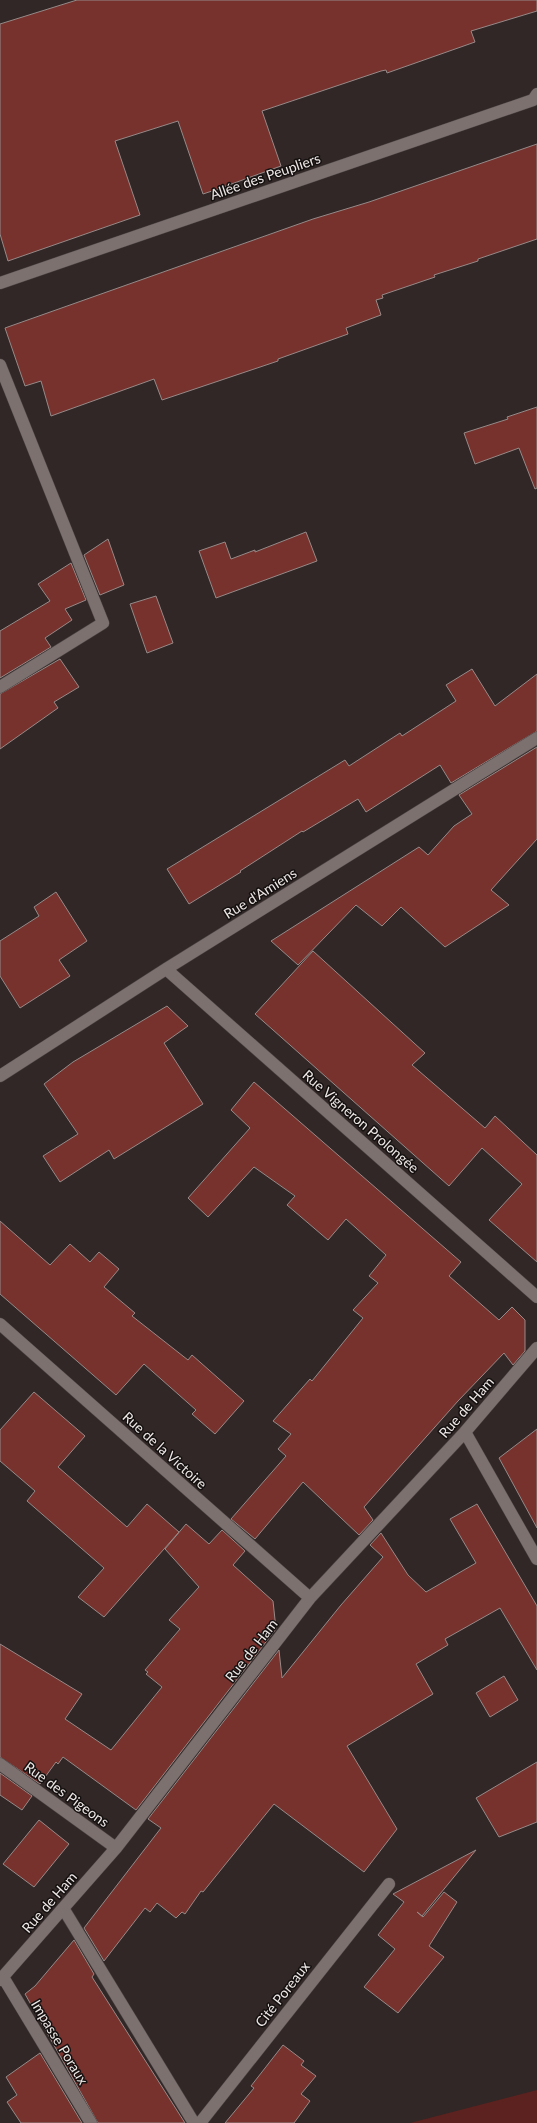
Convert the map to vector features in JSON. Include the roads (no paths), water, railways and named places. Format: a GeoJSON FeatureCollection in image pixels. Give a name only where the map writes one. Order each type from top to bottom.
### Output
{"type":"FeatureCollection","features":[{"type":"Feature","properties":{"kind":"street","name":"Allée des Peupliers"},"geometry":{"type":"LineString","coordinates":[[0,283],[533,100],[537,94]]}},
{"type":"Feature","properties":{"kind":"street"},"geometry":{"type":"LineString","coordinates":[[0,365],[103,622],[0,687]]}},
{"type":"Feature","properties":{"kind":"street","name":"Rue d'Amiens"},"geometry":{"type":"LineString","coordinates":[[0,1076],[166,969],[537,738]]}},
{"type":"Feature","properties":{"kind":"street","name":"Rue Vigneron Prolongée"},"geometry":{"type":"LineString","coordinates":[[166,969],[537,1297]]}},
{"type":"Feature","properties":{"kind":"street","name":"Rue de la Victoire"},"geometry":{"type":"LineString","coordinates":[[0,1324],[310,1598]]}},
{"type":"Feature","properties":{"kind":"street","name":"Rue de Ham"},"geometry":{"type":"LineString","coordinates":[[2,1979],[116,1848],[310,1598],[465,1432],[537,1348]]}},
{"type":"Feature","properties":{"kind":"street"},"geometry":{"type":"LineString","coordinates":[[465,1432],[537,1559]]}},
{"type":"Feature","properties":{"kind":"street","name":"Rue des Pigeons"},"geometry":{"type":"LineString","coordinates":[[0,1764],[116,1848]]}},
{"type":"Feature","properties":{"kind":"street","name":"Cité Poreaux"},"geometry":{"type":"LineString","coordinates":[[200,2123],[389,1884]]}},
{"type":"Feature","properties":{"kind":"street"},"geometry":{"type":"LineString","coordinates":[[63,1908],[194,2123]]}},
{"type":"Feature","properties":{"kind":"street","name":"Impasse Poraux"},"geometry":{"type":"LineString","coordinates":[[2,1979],[91,2123]]}}]}
